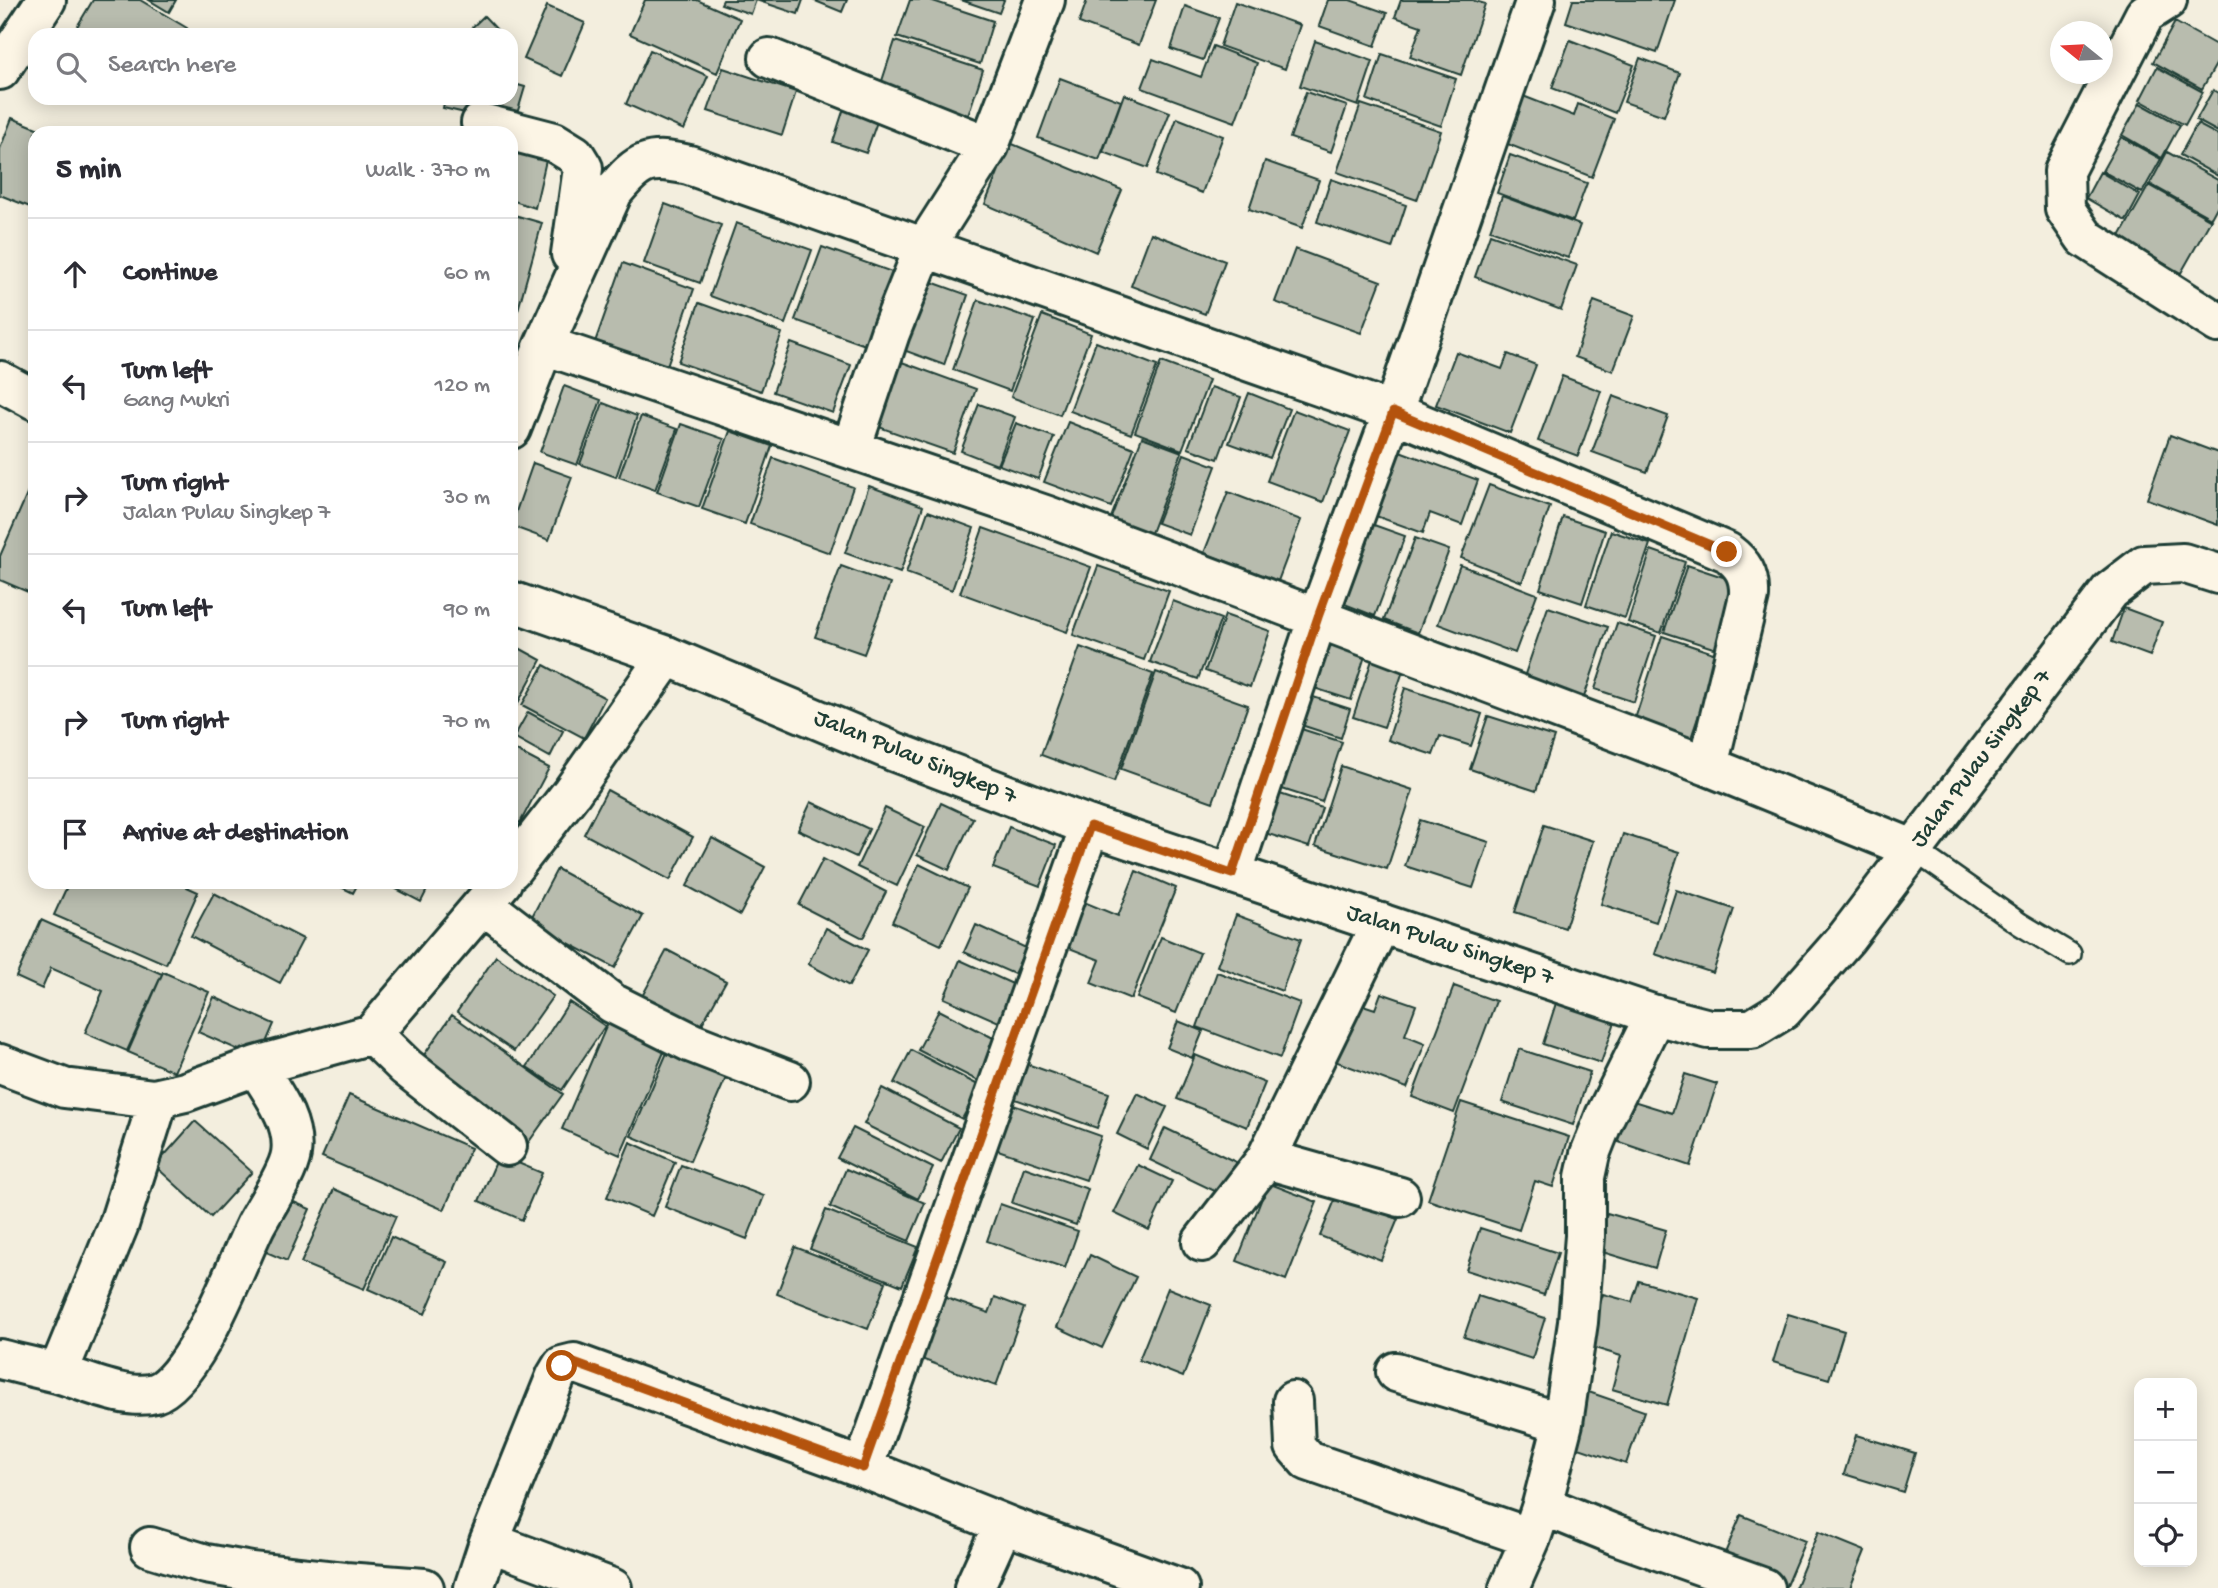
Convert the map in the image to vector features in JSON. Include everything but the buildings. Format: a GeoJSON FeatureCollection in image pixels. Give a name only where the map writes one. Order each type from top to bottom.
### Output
{"type":"FeatureCollection","features":[{"type":"Feature","properties":{"kind":"street"},"geometry":{"type":"LineString","coordinates":[[0,70],[46,0]]}},
{"type":"Feature","properties":{"kind":"street"},"geometry":{"type":"LineString","coordinates":[[851,449],[890,333],[924,248],[989,146],[1045,0]]}},
{"type":"Feature","properties":{"kind":"street"},"geometry":{"type":"LineString","coordinates":[[1232,874],[1318,617],[1393,412],[1536,0]]}},
{"type":"Feature","properties":{"kind":"street"},"geometry":{"type":"LineString","coordinates":[[2167,0],[2145,14],[2064,171],[2065,209],[2085,239],[2217,320]]}},
{"type":"Feature","properties":{"kind":"street"},"geometry":{"type":"LineString","coordinates":[[769,58],[989,146]]}},
{"type":"Feature","properties":{"kind":"street"},"geometry":{"type":"LineString","coordinates":[[481,123],[493,126]]}},
{"type":"Feature","properties":{"kind":"street"},"geometry":{"type":"LineString","coordinates":[[518,133],[554,142],[575,155],[583,168],[564,301]]}},
{"type":"Feature","properties":{"kind":"street"},"geometry":{"type":"LineString","coordinates":[[518,403],[613,192],[628,173],[642,163],[653,160],[689,165],[1393,412],[1727,552],[1745,568],[1750,586],[1708,766]]}},
{"type":"Feature","properties":{"kind":"street"},"geometry":{"type":"LineString","coordinates":[[544,345],[1048,516],[1708,766],[1913,849]]}},
{"type":"Feature","properties":{"kind":"street"},"geometry":{"type":"LineString","coordinates":[[0,381],[28,396]]}},
{"type":"Feature","properties":{"kind":"street","name":"Jalan Pulau Singkep 7"},"geometry":{"type":"LineString","coordinates":[[518,603],[667,656],[895,752],[1090,826],[1655,1014],[1709,1029],[1752,1028],[1783,1010],[1847,937],[2110,591],[2144,565],[2183,564],[2218,574]]}},
{"type":"Feature","properties":{"kind":"street"},"geometry":{"type":"LineString","coordinates":[[518,861],[572,792],[667,656]]}},
{"type":"Feature","properties":{"kind":"street"},"geometry":{"type":"LineString","coordinates":[[863,1468],[1090,826]]}},
{"type":"Feature","properties":{"kind":"street"},"geometry":{"type":"LineString","coordinates":[[0,1064],[64,1088],[159,1098],[185,1092],[256,1066],[372,1034],[493,894],[612,1003],[692,1043],[790,1081]]}},
{"type":"Feature","properties":{"kind":"street"},"geometry":{"type":"LineString","coordinates":[[1202,1242],[1266,1159],[1381,923]]}},
{"type":"Feature","properties":{"kind":"street"},"geometry":{"type":"LineString","coordinates":[[1509,1588],[1537,1521],[1563,1423],[1578,1322],[1585,1236],[1585,1177],[1590,1154],[1605,1116],[1655,1014]]}},
{"type":"Feature","properties":{"kind":"street"},"geometry":{"type":"LineString","coordinates":[[372,1034],[406,1067],[507,1146]]}},
{"type":"Feature","properties":{"kind":"street"},"geometry":{"type":"LineString","coordinates":[[0,1359],[144,1396],[160,1392],[177,1377],[194,1353],[291,1154],[290,1130],[281,1107],[256,1066]]}},
{"type":"Feature","properties":{"kind":"street"},"geometry":{"type":"LineString","coordinates":[[58,1373],[119,1224],[159,1098]]}},
{"type":"Feature","properties":{"kind":"street"},"geometry":{"type":"LineString","coordinates":[[1266,1159],[1400,1197]]}},
{"type":"Feature","properties":{"kind":"street"},"geometry":{"type":"LineString","coordinates":[[474,1588],[489,1542],[556,1376],[562,1366],[574,1363],[863,1468],[1003,1524],[1179,1588]]}},
{"type":"Feature","properties":{"kind":"street"},"geometry":{"type":"LineString","coordinates":[[1396,1372],[1563,1423]]}},
{"type":"Feature","properties":{"kind":"street"},"geometry":{"type":"LineString","coordinates":[[1293,1401],[1295,1447],[1308,1461],[1537,1521],[1616,1535],[1764,1588]]}},
{"type":"Feature","properties":{"kind":"street"},"geometry":{"type":"LineString","coordinates":[[974,1588],[1003,1524]]}},
{"type":"Feature","properties":{"kind":"street"},"geometry":{"type":"LineString","coordinates":[[489,1542],[612,1588]]}},
{"type":"Feature","properties":{"kind":"street"},"geometry":{"type":"LineString","coordinates":[[150,1547],[206,1564],[251,1572],[424,1588]]}},
{"type":"Feature","properties":{"kind":"lane"},"geometry":{"type":"LineString","coordinates":[[1913,849],[2070,954]]}},
{"type":"Feature","properties":{"kind":"route"},"geometry":{"type":"LineString","coordinates":[[562,1366],[574,1363],[863,1468],[1090,826],[1232,874],[1318,617],[1393,412],[1727,552]]}}]}
